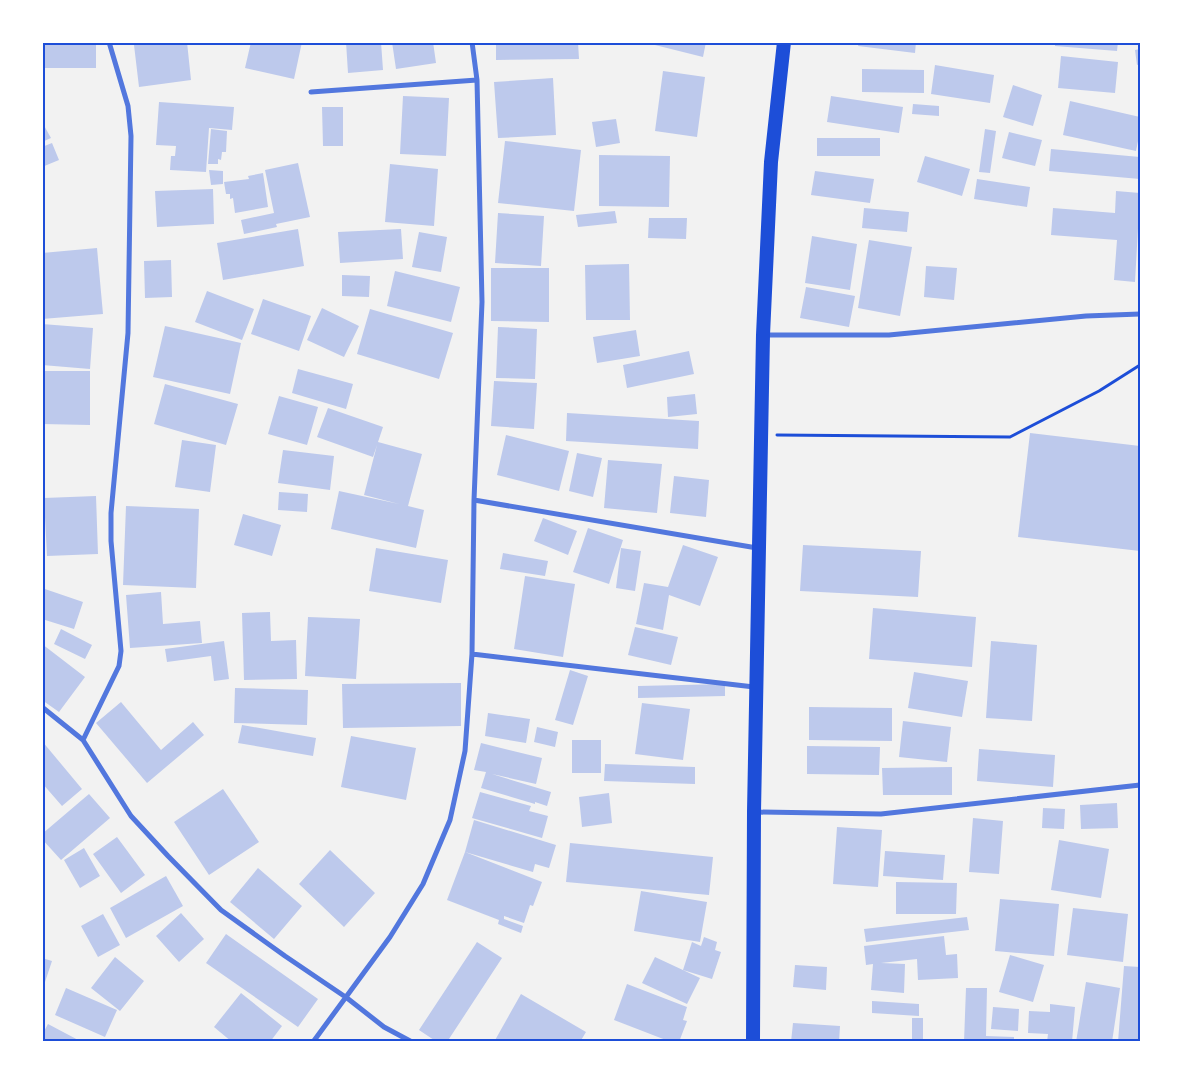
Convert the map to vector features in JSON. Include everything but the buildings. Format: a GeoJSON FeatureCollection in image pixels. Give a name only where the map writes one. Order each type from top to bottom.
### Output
{"type":"FeatureCollection","features":[{"type":"Feature","properties":{"kind":"highway"},"geometry":{"type":"LineString","coordinates":[[754,1042],[754,812],[763,335],[771,162],[784,42]]}},
{"type":"Feature","properties":{"kind":"street"},"geometry":{"type":"LineString","coordinates":[[83,740],[119,666],[121,651],[111,541],[111,513],[128,334],[130,136],[128,106],[109,42]]}},
{"type":"Feature","properties":{"kind":"street"},"geometry":{"type":"LineString","coordinates":[[313,1042],[390,937],[423,884],[450,820],[465,750],[472,654],[474,500],[482,302],[477,80],[472,42]]}},
{"type":"Feature","properties":{"kind":"street"},"geometry":{"type":"LineString","coordinates":[[311,92],[477,80]]}},
{"type":"Feature","properties":{"kind":"street"},"geometry":{"type":"LineString","coordinates":[[763,335],[888,335],[1086,316],[1140,314]]}},
{"type":"Feature","properties":{"kind":"street"},"geometry":{"type":"LineString","coordinates":[[474,500],[759,548]]}},
{"type":"Feature","properties":{"kind":"street"},"geometry":{"type":"LineString","coordinates":[[472,654],[756,687]]}},
{"type":"Feature","properties":{"kind":"street"},"geometry":{"type":"LineString","coordinates":[[42,707],[83,740],[131,816],[221,910],[284,956],[347,998],[384,1027],[412,1042]]}},
{"type":"Feature","properties":{"kind":"street"},"geometry":{"type":"LineString","coordinates":[[754,812],[881,814],[1140,785]]}},
{"type":"Feature","properties":{"kind":"path"},"geometry":{"type":"LineString","coordinates":[[761,435],[1010,437],[1099,391],[1140,365]]}}]}
